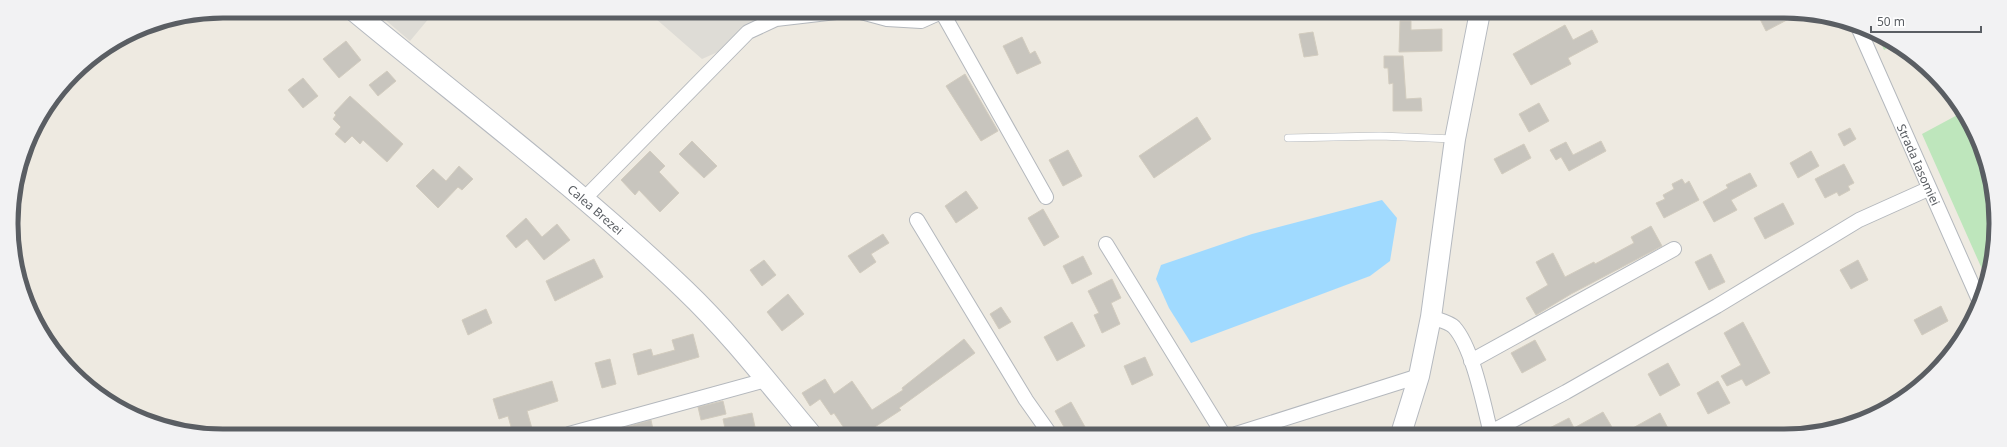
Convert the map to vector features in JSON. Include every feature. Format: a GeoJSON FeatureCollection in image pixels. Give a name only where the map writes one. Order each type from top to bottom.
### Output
{"type":"FeatureCollection","features":[{"type":"Feature","properties":{"kind":"street","name":"Calea Brezei"},"geometry":{"type":"LineString","coordinates":[[363,18],[515,140],[685,290],[714,320],[807,429]]}},
{"type":"Feature","properties":{"kind":"street"},"geometry":{"type":"LineString","coordinates":[[583,200],[748,32],[776,19],[785,18]]}},
{"type":"Feature","properties":{"kind":"street"},"geometry":{"type":"LineString","coordinates":[[883,18],[921,21],[928,18]]}},
{"type":"Feature","properties":{"kind":"street"},"geometry":{"type":"LineString","coordinates":[[945,18],[1046,197]]}},
{"type":"Feature","properties":{"kind":"street"},"geometry":{"type":"LineString","coordinates":[[1403,429],[1419,376],[1431,317],[1455,139],[1479,18]]}},
{"type":"Feature","properties":{"kind":"street","name":"Strada Iasomiei"},"geometry":{"type":"LineString","coordinates":[[1861,34],[1928,189],[1976,294]]}},
{"type":"Feature","properties":{"kind":"street"},"geometry":{"type":"LineString","coordinates":[[1498,429],[1717,306],[1859,220],[1928,189]]}},
{"type":"Feature","properties":{"kind":"street"},"geometry":{"type":"LineString","coordinates":[[917,220],[1026,400],[1046,429]]}},
{"type":"Feature","properties":{"kind":"street"},"geometry":{"type":"LineString","coordinates":[[1106,244],[1220,429]]}},
{"type":"Feature","properties":{"kind":"street"},"geometry":{"type":"LineString","coordinates":[[1471,361],[1674,249]]}},
{"type":"Feature","properties":{"kind":"street"},"geometry":{"type":"LineString","coordinates":[[1431,317],[1453,326],[1464,344],[1471,361],[1490,429]]}},
{"type":"Feature","properties":{"kind":"street"},"geometry":{"type":"LineString","coordinates":[[1252,429],[1419,376]]}},
{"type":"Feature","properties":{"kind":"street"},"geometry":{"type":"LineString","coordinates":[[587,429],[766,380]]}},
{"type":"Feature","properties":{"kind":"lane"},"geometry":{"type":"LineString","coordinates":[[1288,138],[1380,136],[1455,139]]}},
{"type":"Feature","properties":{"kind":"shaded area"},"geometry":{"type":"Polygon","coordinates":[[[383,18],[429,18],[410,41],[383,18]]]}},
{"type":"Feature","properties":{"kind":"shaded area"},"geometry":{"type":"Polygon","coordinates":[[[655,18],[794,18],[702,59],[655,18]]]}},
{"type":"Feature","properties":{"kind":"green space"},"geometry":{"type":"Polygon","coordinates":[[[1881,43],[1889,48],[1884,50],[1881,43]]]}},
{"type":"Feature","properties":{"kind":"green space"},"geometry":{"type":"Polygon","coordinates":[[[1957,115],[1968,133],[1982,170],[1989,210],[1989,237],[1983,272],[1922,134],[1957,115]]]}},
{"type":"Feature","properties":{"kind":"water"},"geometry":{"type":"Polygon","coordinates":[[[1382,200],[1397,218],[1390,261],[1370,276],[1191,343],[1169,308],[1156,279],[1161,265],[1252,234],[1382,200]]]}},
{"type":"Feature","properties":{"kind":"building"},"geometry":{"type":"Polygon","coordinates":[[[1760,18],[1791,18],[1766,31],[1760,18]]]}},
{"type":"Feature","properties":{"kind":"building"},"geometry":{"type":"Polygon","coordinates":[[[1400,21],[1411,21],[1411,30],[1442,29],[1442,51],[1399,52],[1400,21]]]}},
{"type":"Feature","properties":{"kind":"building"},"geometry":{"type":"Polygon","coordinates":[[[1565,25],[1573,40],[1592,30],[1598,42],[1568,58],[1571,64],[1531,85],[1513,54],[1565,25]]]}},
{"type":"Feature","properties":{"kind":"building"},"geometry":{"type":"Polygon","coordinates":[[[1313,32],[1318,55],[1304,57],[1299,34],[1313,32]]]}},
{"type":"Feature","properties":{"kind":"building"},"geometry":{"type":"Polygon","coordinates":[[[1022,37],[1030,54],[1035,51],[1041,63],[1017,74],[1003,46],[1022,37]]]}},
{"type":"Feature","properties":{"kind":"building"},"geometry":{"type":"Polygon","coordinates":[[[346,41],[361,60],[339,78],[323,59],[346,41]]]}},
{"type":"Feature","properties":{"kind":"building"},"geometry":{"type":"Polygon","coordinates":[[[1384,56],[1403,56],[1406,99],[1421,98],[1422,111],[1393,111],[1393,83],[1389,84],[1388,68],[1384,68],[1384,56]]]}},
{"type":"Feature","properties":{"kind":"building"},"geometry":{"type":"Polygon","coordinates":[[[387,71],[396,81],[378,96],[369,85],[387,71]]]}},
{"type":"Feature","properties":{"kind":"building"},"geometry":{"type":"Polygon","coordinates":[[[965,74],[998,131],[981,141],[946,86],[965,74]]]}},
{"type":"Feature","properties":{"kind":"building"},"geometry":{"type":"Polygon","coordinates":[[[303,78],[318,96],[303,108],[288,90],[303,78]]]}},
{"type":"Feature","properties":{"kind":"building"},"geometry":{"type":"Polygon","coordinates":[[[350,96],[403,144],[387,162],[363,140],[360,144],[352,136],[345,143],[335,134],[341,127],[333,119],[336,115],[334,113],[350,96]]]}},
{"type":"Feature","properties":{"kind":"building"},"geometry":{"type":"Polygon","coordinates":[[[1539,103],[1549,121],[1529,132],[1519,114],[1539,103]]]}},
{"type":"Feature","properties":{"kind":"building"},"geometry":{"type":"Polygon","coordinates":[[[1197,117],[1211,139],[1154,178],[1139,156],[1197,117]]]}},
{"type":"Feature","properties":{"kind":"building"},"geometry":{"type":"Polygon","coordinates":[[[1850,128],[1856,139],[1844,146],[1838,134],[1850,128]]]}},
{"type":"Feature","properties":{"kind":"building"},"geometry":{"type":"Polygon","coordinates":[[[692,141],[717,166],[704,178],[679,154],[692,141]]]}},
{"type":"Feature","properties":{"kind":"building"},"geometry":{"type":"Polygon","coordinates":[[[1601,141],[1606,151],[1569,171],[1561,157],[1556,160],[1550,150],[1566,142],[1573,155],[1601,141]]]}},
{"type":"Feature","properties":{"kind":"building"},"geometry":{"type":"Polygon","coordinates":[[[1524,144],[1531,158],[1502,174],[1494,159],[1524,144]]]}},
{"type":"Feature","properties":{"kind":"building"},"geometry":{"type":"Polygon","coordinates":[[[1068,150],[1082,176],[1063,186],[1049,160],[1068,150]]]}},
{"type":"Feature","properties":{"kind":"building"},"geometry":{"type":"Polygon","coordinates":[[[650,151],[665,166],[659,172],[679,193],[660,212],[639,190],[635,195],[621,180],[650,151]]]}},
{"type":"Feature","properties":{"kind":"building"},"geometry":{"type":"Polygon","coordinates":[[[1811,151],[1819,166],[1798,178],[1790,163],[1811,151]]]}},
{"type":"Feature","properties":{"kind":"building"},"geometry":{"type":"Polygon","coordinates":[[[1844,164],[1854,183],[1848,186],[1850,190],[1839,196],[1837,192],[1825,198],[1815,179],[1844,164]]]}},
{"type":"Feature","properties":{"kind":"building"},"geometry":{"type":"Polygon","coordinates":[[[459,166],[473,179],[462,190],[458,187],[438,208],[416,186],[433,169],[446,181],[459,166]]]}},
{"type":"Feature","properties":{"kind":"building"},"geometry":{"type":"Polygon","coordinates":[[[1750,173],[1757,186],[1731,200],[1737,210],[1714,222],[1703,202],[1728,188],[1726,185],[1750,173]]]}},
{"type":"Feature","properties":{"kind":"building"},"geometry":{"type":"Polygon","coordinates":[[[1682,179],[1685,184],[1689,181],[1699,200],[1664,218],[1656,203],[1665,199],[1663,195],[1674,189],[1672,184],[1682,179]]]}},
{"type":"Feature","properties":{"kind":"building"},"geometry":{"type":"Polygon","coordinates":[[[966,191],[978,208],[956,223],[945,206],[966,191]]]}},
{"type":"Feature","properties":{"kind":"building"},"geometry":{"type":"Polygon","coordinates":[[[1783,203],[1794,224],[1765,239],[1754,218],[1783,203]]]}},
{"type":"Feature","properties":{"kind":"building"},"geometry":{"type":"Polygon","coordinates":[[[1043,209],[1059,237],[1044,246],[1028,218],[1043,209]]]}},
{"type":"Feature","properties":{"kind":"building"},"geometry":{"type":"Polygon","coordinates":[[[526,218],[542,237],[557,224],[570,240],[544,260],[527,239],[516,248],[506,236],[526,218]]]}},
{"type":"Feature","properties":{"kind":"building"},"geometry":{"type":"Polygon","coordinates":[[[1651,226],[1662,246],[1571,294],[1536,315],[1526,298],[1548,285],[1536,262],[1553,253],[1565,277],[1594,262],[1595,264],[1634,243],[1631,237],[1651,226]]]}},
{"type":"Feature","properties":{"kind":"building"},"geometry":{"type":"Polygon","coordinates":[[[883,234],[889,243],[871,254],[876,262],[860,273],[848,256],[883,234]]]}},
{"type":"Feature","properties":{"kind":"building"},"geometry":{"type":"Polygon","coordinates":[[[1711,254],[1725,282],[1709,290],[1695,262],[1711,254]]]}},
{"type":"Feature","properties":{"kind":"building"},"geometry":{"type":"Polygon","coordinates":[[[1083,256],[1092,274],[1072,284],[1063,266],[1083,256]]]}},
{"type":"Feature","properties":{"kind":"building"},"geometry":{"type":"Polygon","coordinates":[[[594,259],[603,277],[555,301],[546,281],[594,259]]]}},
{"type":"Feature","properties":{"kind":"building"},"geometry":{"type":"Polygon","coordinates":[[[764,260],[776,275],[762,286],[750,270],[764,260]]]}},
{"type":"Feature","properties":{"kind":"building"},"geometry":{"type":"Polygon","coordinates":[[[1858,260],[1868,280],[1851,289],[1840,270],[1858,260]]]}},
{"type":"Feature","properties":{"kind":"building"},"geometry":{"type":"Polygon","coordinates":[[[1112,279],[1121,298],[1111,303],[1120,324],[1102,333],[1094,315],[1099,313],[1088,291],[1112,279]]]}},
{"type":"Feature","properties":{"kind":"building"},"geometry":{"type":"Polygon","coordinates":[[[788,294],[804,314],[782,331],[767,312],[788,294]]]}},
{"type":"Feature","properties":{"kind":"building"},"geometry":{"type":"Polygon","coordinates":[[[1941,306],[1948,321],[1922,335],[1914,320],[1941,306]]]}},
{"type":"Feature","properties":{"kind":"building"},"geometry":{"type":"Polygon","coordinates":[[[1001,307],[1011,322],[999,329],[990,314],[1001,307]]]}},
{"type":"Feature","properties":{"kind":"building"},"geometry":{"type":"Polygon","coordinates":[[[486,309],[492,323],[468,335],[462,320],[486,309]]]}},
{"type":"Feature","properties":{"kind":"building"},"geometry":{"type":"Polygon","coordinates":[[[1072,322],[1085,346],[1057,361],[1044,337],[1072,322]]]}},
{"type":"Feature","properties":{"kind":"building"},"geometry":{"type":"Polygon","coordinates":[[[1743,322],[1770,373],[1746,386],[1742,379],[1727,386],[1721,376],[1741,365],[1724,333],[1743,322]]]}},
{"type":"Feature","properties":{"kind":"building"},"geometry":{"type":"Polygon","coordinates":[[[693,334],[699,357],[638,375],[633,354],[651,349],[653,356],[675,350],[672,340],[693,334]]]}},
{"type":"Feature","properties":{"kind":"building"},"geometry":{"type":"Polygon","coordinates":[[[964,339],[975,353],[899,408],[901,410],[872,429],[845,429],[834,413],[831,415],[820,399],[810,406],[802,393],[825,379],[834,394],[852,381],[872,410],[903,390],[902,388],[964,339]]]}},
{"type":"Feature","properties":{"kind":"building"},"geometry":{"type":"Polygon","coordinates":[[[1535,340],[1546,360],[1522,373],[1511,353],[1535,340]]]}},
{"type":"Feature","properties":{"kind":"building"},"geometry":{"type":"Polygon","coordinates":[[[1145,357],[1153,375],[1132,385],[1124,366],[1145,357]]]}},
{"type":"Feature","properties":{"kind":"building"},"geometry":{"type":"Polygon","coordinates":[[[610,359],[616,384],[602,388],[595,363],[610,359]]]}},
{"type":"Feature","properties":{"kind":"building"},"geometry":{"type":"Polygon","coordinates":[[[1668,363],[1680,385],[1660,396],[1648,374],[1668,363]]]}},
{"type":"Feature","properties":{"kind":"building"},"geometry":{"type":"Polygon","coordinates":[[[552,381],[558,401],[527,411],[532,429],[512,429],[508,416],[499,419],[493,399],[552,381]]]}},
{"type":"Feature","properties":{"kind":"building"},"geometry":{"type":"Polygon","coordinates":[[[1718,381],[1730,403],[1708,414],[1697,393],[1718,381]]]}},
{"type":"Feature","properties":{"kind":"building"},"geometry":{"type":"Polygon","coordinates":[[[723,401],[726,414],[701,420],[698,407],[723,401]]]}},
{"type":"Feature","properties":{"kind":"building"},"geometry":{"type":"Polygon","coordinates":[[[1071,402],[1086,429],[1065,429],[1055,411],[1071,402]]]}},
{"type":"Feature","properties":{"kind":"building"},"geometry":{"type":"Polygon","coordinates":[[[1603,412],[1613,429],[1548,429],[1569,418],[1574,428],[1603,412]]]}},
{"type":"Feature","properties":{"kind":"building"},"geometry":{"type":"Polygon","coordinates":[[[752,413],[755,427],[745,429],[725,429],[723,419],[752,413]]]}},
{"type":"Feature","properties":{"kind":"building"},"geometry":{"type":"Polygon","coordinates":[[[1660,413],[1668,429],[1631,429],[1660,413]]]}},
{"type":"Feature","properties":{"kind":"building"},"geometry":{"type":"Polygon","coordinates":[[[651,420],[653,429],[627,429],[626,427],[651,420]]]}}]}
